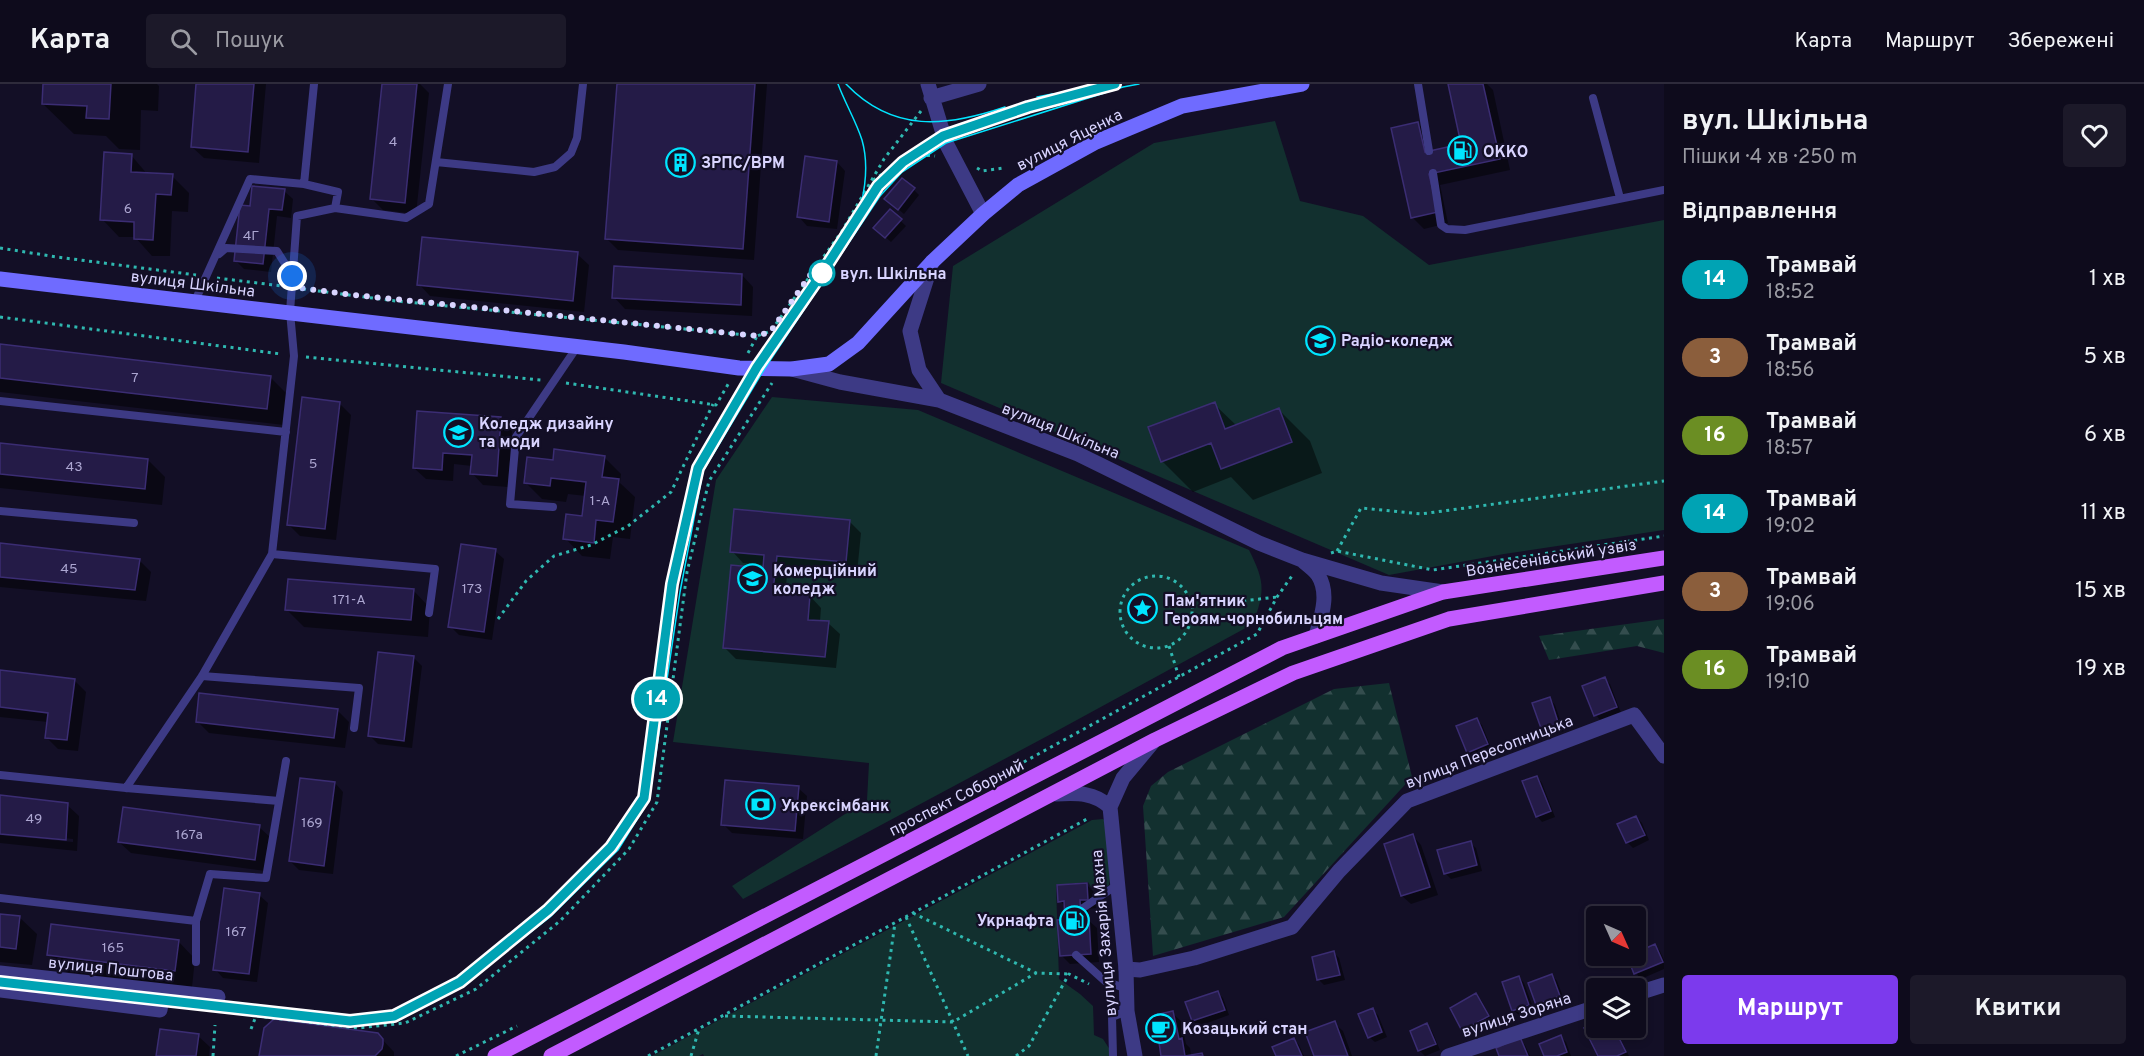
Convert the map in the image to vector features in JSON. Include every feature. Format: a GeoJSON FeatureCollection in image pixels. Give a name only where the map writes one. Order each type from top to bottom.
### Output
{"type":"FeatureCollection","features":[{"type":"Feature","properties":{"kind":"main road","name":"вулиця Яценка"},"geometry":{"type":"LineString","coordinates":[[739,368],[787,369],[829,364],[858,343],[932,262],[982,214],[1018,185],[1096,142],[1182,106],[1302,84]]}},
{"type":"Feature","properties":{"kind":"main road","name":"вулиця Шкільна"},"geometry":{"type":"LineString","coordinates":[[0,279],[577,346],[739,368]]}},
{"type":"Feature","properties":{"kind":"main road","name":"Вознесенівський узвіз"},"geometry":{"type":"LineString","coordinates":[[1443,592],[1664,558]]}},
{"type":"Feature","properties":{"kind":"main road"},"geometry":{"type":"LineString","coordinates":[[551,1056],[1056,794],[1155,740],[1293,673],[1449,619],[1664,583]]}},
{"type":"Feature","properties":{"kind":"main road","name":"проспект Соборний"},"geometry":{"type":"LineString","coordinates":[[495,1056],[1282,648],[1443,592]]}},
{"type":"Feature","properties":{"kind":"street"},"geometry":{"type":"LineString","coordinates":[[980,84],[929,91],[943,136],[982,214]]}},
{"type":"Feature","properties":{"kind":"street"},"geometry":{"type":"LineString","coordinates":[[932,262],[910,331],[919,370],[939,400]]}},
{"type":"Feature","properties":{"kind":"street","name":"вулиця Шкільна"},"geometry":{"type":"LineString","coordinates":[[787,369],[840,382],[939,400],[1078,454],[1259,543],[1302,560],[1380,583],[1443,592]]}},
{"type":"Feature","properties":{"kind":"street","name":"вулиця Шкільна"},"geometry":{"type":"LineString","coordinates":[[1302,560],[1318,574],[1324,591],[1323,610],[1316,636]]}},
{"type":"Feature","properties":{"kind":"street","name":"вулиця Пересопницька"},"geometry":{"type":"LineString","coordinates":[[1126,969],[1140,970],[1194,958],[1292,927],[1340,871],[1407,801],[1634,715],[1664,756]]}},
{"type":"Feature","properties":{"kind":"street"},"geometry":{"type":"LineString","coordinates":[[1056,794],[1083,793],[1097,796],[1110,807],[1123,778],[1155,740]]}},
{"type":"Feature","properties":{"kind":"street","name":"вулиця Захарія Махна"},"geometry":{"type":"LineString","coordinates":[[1110,807],[1126,969],[1127,1011],[1135,1056]]}},
{"type":"Feature","properties":{"kind":"street","name":"вулиця Поштова"},"geometry":{"type":"LineString","coordinates":[[0,973],[218,997]]}},
{"type":"Feature","properties":{"kind":"street"},"geometry":{"type":"LineString","coordinates":[[1646,991],[1664,985]]}},
{"type":"Feature","properties":{"kind":"street"},"geometry":{"type":"LineString","coordinates":[[0,990],[160,1010],[163,992]]}},
{"type":"Feature","properties":{"kind":"street","name":"вулиця Зоряна"},"geometry":{"type":"LineString","coordinates":[[1448,1056],[1586,1009]]}},
{"type":"Feature","properties":{"kind":"lane"},"geometry":{"type":"LineString","coordinates":[[304,184],[314,84]]}},
{"type":"Feature","properties":{"kind":"lane"},"geometry":{"type":"LineString","coordinates":[[126,788],[202,676],[272,554],[294,356],[290,312],[297,216],[335,208],[406,218],[429,204],[448,84]]}},
{"type":"Feature","properties":{"kind":"lane"},"geometry":{"type":"LineString","coordinates":[[436,162],[534,172],[555,167],[572,153],[577,138],[583,84]]}},
{"type":"Feature","properties":{"kind":"lane"},"geometry":{"type":"LineString","coordinates":[[1418,84],[1429,151]]}},
{"type":"Feature","properties":{"kind":"lane"},"geometry":{"type":"LineString","coordinates":[[1593,98],[1620,198]]}},
{"type":"Feature","properties":{"kind":"lane"},"geometry":{"type":"LineString","coordinates":[[1433,173],[1442,225],[1454,230],[1465,230],[1664,190]]}},
{"type":"Feature","properties":{"kind":"lane"},"geometry":{"type":"LineString","coordinates":[[195,302],[250,179],[304,184],[338,192],[335,208]]}},
{"type":"Feature","properties":{"kind":"lane"},"geometry":{"type":"LineString","coordinates":[[215,258],[226,248],[277,251],[292,276]]}},
{"type":"Feature","properties":{"kind":"lane"},"geometry":{"type":"LineString","coordinates":[[553,507],[510,504],[516,437],[577,346]]}},
{"type":"Feature","properties":{"kind":"lane"},"geometry":{"type":"LineString","coordinates":[[0,401],[286,432]]}},
{"type":"Feature","properties":{"kind":"lane"},"geometry":{"type":"LineString","coordinates":[[0,511],[134,523]]}},
{"type":"Feature","properties":{"kind":"lane"},"geometry":{"type":"LineString","coordinates":[[272,554],[435,569],[429,612]]}},
{"type":"Feature","properties":{"kind":"lane"},"geometry":{"type":"LineString","coordinates":[[202,676],[359,688],[354,728]]}},
{"type":"Feature","properties":{"kind":"lane"},"geometry":{"type":"LineString","coordinates":[[196,962],[196,921],[210,874],[266,878],[286,761]]}},
{"type":"Feature","properties":{"kind":"lane"},"geometry":{"type":"LineString","coordinates":[[0,775],[279,801]]}},
{"type":"Feature","properties":{"kind":"lane"},"geometry":{"type":"LineString","coordinates":[[1080,910],[1117,885]]}},
{"type":"Feature","properties":{"kind":"lane"},"geometry":{"type":"LineString","coordinates":[[0,898],[196,921]]}},
{"type":"Feature","properties":{"kind":"lane"},"geometry":{"type":"LineString","coordinates":[[1076,955],[1106,981],[1126,990]]}},
{"type":"Feature","properties":{"kind":"lane"},"geometry":{"type":"LineString","coordinates":[[1113,1056],[1112,1017],[1127,1011]]}},
{"type":"Feature","properties":{"kind":"path"},"geometry":{"type":"LineString","coordinates":[[0,248],[396,301],[758,336],[771,331],[842,231],[884,159],[929,91]]}},
{"type":"Feature","properties":{"kind":"path"},"geometry":{"type":"LineString","coordinates":[[871,181],[903,162],[927,155],[954,160]]}},
{"type":"Feature","properties":{"kind":"path"},"geometry":{"type":"LineString","coordinates":[[975,167],[982,171],[1004,168]]}},
{"type":"Feature","properties":{"kind":"path"},"geometry":{"type":"LineString","coordinates":[[0,317],[294,356],[553,381],[716,405],[758,336]]}},
{"type":"Feature","properties":{"kind":"path"},"geometry":{"type":"LineString","coordinates":[[251,1029],[256,1016],[358,1028],[405,1023],[476,989],[560,921],[629,849],[657,802],[687,572],[709,481],[787,369]]}},
{"type":"Feature","properties":{"kind":"path"},"geometry":{"type":"LineString","coordinates":[[498,619],[526,581],[554,556],[591,545],[627,526],[671,492],[713,404]]}},
{"type":"Feature","properties":{"kind":"path"},"geometry":{"type":"LineString","coordinates":[[1337,551],[1362,508],[1420,514],[1664,482]]}},
{"type":"Feature","properties":{"kind":"path"},"geometry":{"type":"LineString","coordinates":[[1328,554],[1337,551],[1433,570],[1664,536]]}},
{"type":"Feature","properties":{"kind":"path"},"geometry":{"type":"LineString","coordinates":[[981,785],[1257,634],[1277,597],[1302,560]]}},
{"type":"Feature","properties":{"kind":"path"},"geometry":{"type":"LineString","coordinates":[[1156,576],[1168,578],[1179,584],[1187,594],[1192,617],[1189,628],[1182,637],[1169,646],[1151,648],[1140,645],[1124,630],[1120,618],[1120,605],[1133,584],[1144,578],[1156,576]]}},
{"type":"Feature","properties":{"kind":"path"},"geometry":{"type":"LineString","coordinates":[[1191,607],[1277,597]]}},
{"type":"Feature","properties":{"kind":"path"},"geometry":{"type":"LineString","coordinates":[[1169,646],[1179,677]]}},
{"type":"Feature","properties":{"kind":"path"},"geometry":{"type":"LineString","coordinates":[[648,1056],[1087,819]]}},
{"type":"Feature","properties":{"kind":"path"},"geometry":{"type":"LineString","coordinates":[[913,913],[1036,973],[1069,974],[1098,988]]}},
{"type":"Feature","properties":{"kind":"path"},"geometry":{"type":"LineString","coordinates":[[906,917],[968,1056]]}},
{"type":"Feature","properties":{"kind":"path"},"geometry":{"type":"LineString","coordinates":[[876,1056],[895,923]]}},
{"type":"Feature","properties":{"kind":"path"},"geometry":{"type":"LineString","coordinates":[[723,1016],[953,1022],[1036,973]]}},
{"type":"Feature","properties":{"kind":"path"},"geometry":{"type":"LineString","coordinates":[[1016,1056],[1029,1046],[1069,974]]}},
{"type":"Feature","properties":{"kind":"path"},"geometry":{"type":"LineString","coordinates":[[456,1056],[522,1023]]}},
{"type":"Feature","properties":{"kind":"path"},"geometry":{"type":"LineString","coordinates":[[213,1056],[215,1025]]}},
{"type":"Feature","properties":{"kind":"path"},"geometry":{"type":"LineString","coordinates":[[692,1056],[699,1029]]}},
{"type":"Feature","properties":{"kind":"green space"},"geometry":{"type":"Polygon","coordinates":[[[1275,121],[1300,201],[1363,216],[1429,265],[1664,220],[1664,530],[1504,554],[1389,575],[941,383],[953,266],[1154,143],[1275,121]]]}},
{"type":"Feature","properties":{"kind":"green space"},"geometry":{"type":"Polygon","coordinates":[[[772,397],[918,410],[1249,550],[1258,570],[1261,586],[1260,603],[1253,624],[743,899],[732,886],[867,800],[869,763],[673,742],[716,480],[772,397]]]}},
{"type":"Feature","properties":{"kind":"green space"},"geometry":{"type":"Polygon","coordinates":[[[1664,619],[1664,653],[1637,646],[1549,660],[1539,636],[1664,619]]]}},
{"type":"Feature","properties":{"kind":"green space"},"geometry":{"type":"Polygon","coordinates":[[[1389,683],[1412,777],[1284,917],[1153,956],[1143,806],[1151,786],[1168,772],[1334,689],[1389,683]]]}},
{"type":"Feature","properties":{"kind":"green space"},"geometry":{"type":"Polygon","coordinates":[[[1103,819],[1109,825],[1111,874],[1109,885],[1104,889],[1093,890],[1088,882],[1056,885],[1059,979],[1093,1006],[1094,1035],[1103,1039],[1114,1056],[704,1056],[703,1054],[699,1056],[652,1056],[1092,820],[1103,819]]]}},
{"type":"Feature","properties":{"kind":"building"},"geometry":{"type":"Polygon","coordinates":[[[43,84],[111,84],[109,119],[86,118],[87,106],[42,104],[43,84]]]}},
{"type":"Feature","properties":{"kind":"building"},"geometry":{"type":"Polygon","coordinates":[[[196,84],[254,84],[248,152],[191,147],[196,84]]]}},
{"type":"Feature","properties":{"kind":"building"},"geometry":{"type":"Polygon","coordinates":[[[382,84],[417,84],[405,203],[370,199],[382,84]]]}},
{"type":"Feature","properties":{"kind":"building","name":"ЗРПС/ВРМ"},"geometry":{"type":"Polygon","coordinates":[[[617,84],[755,84],[743,249],[605,239],[617,84]]]}},
{"type":"Feature","properties":{"kind":"building","name":"ОККО"},"geometry":{"type":"Polygon","coordinates":[[[1448,84],[1483,84],[1500,159],[1429,174],[1438,212],[1411,218],[1391,128],[1418,122],[1425,152],[1461,144],[1448,84]]]}},
{"type":"Feature","properties":{"kind":"building"},"geometry":{"type":"Polygon","coordinates":[[[104,152],[132,154],[131,172],[173,174],[171,195],[156,194],[153,240],[134,239],[134,222],[100,220],[104,152]]]}},
{"type":"Feature","properties":{"kind":"building"},"geometry":{"type":"Polygon","coordinates":[[[805,156],[837,161],[829,222],[797,217],[805,156]]]}},
{"type":"Feature","properties":{"kind":"building"},"geometry":{"type":"Polygon","coordinates":[[[902,178],[915,188],[898,210],[884,199],[902,178]]]}},
{"type":"Feature","properties":{"kind":"building"},"geometry":{"type":"Polygon","coordinates":[[[252,186],[285,189],[282,210],[269,209],[263,264],[234,261],[240,205],[250,206],[252,186]]]}},
{"type":"Feature","properties":{"kind":"building"},"geometry":{"type":"Polygon","coordinates":[[[890,209],[902,219],[885,238],[873,228],[890,209]]]}},
{"type":"Feature","properties":{"kind":"building"},"geometry":{"type":"Polygon","coordinates":[[[422,237],[578,252],[573,301],[417,285],[422,237]]]}},
{"type":"Feature","properties":{"kind":"building"},"geometry":{"type":"Polygon","coordinates":[[[614,266],[742,274],[741,305],[612,298],[614,266]]]}},
{"type":"Feature","properties":{"kind":"building"},"geometry":{"type":"Polygon","coordinates":[[[0,344],[271,376],[267,409],[0,378],[0,344]]]}},
{"type":"Feature","properties":{"kind":"building"},"geometry":{"type":"Polygon","coordinates":[[[302,397],[340,402],[325,529],[287,525],[302,397]]]}},
{"type":"Feature","properties":{"kind":"building"},"geometry":{"type":"Polygon","coordinates":[[[1215,402],[1225,429],[1279,408],[1292,442],[1221,469],[1211,443],[1161,462],[1148,427],[1215,402]]]}},
{"type":"Feature","properties":{"kind":"building","name":"Коледж дизайну та моди"},"geometry":{"type":"Polygon","coordinates":[[[417,411],[501,417],[497,476],[470,474],[472,455],[443,453],[442,470],[413,468],[417,411]]]}},
{"type":"Feature","properties":{"kind":"building"},"geometry":{"type":"Polygon","coordinates":[[[0,443],[148,459],[145,489],[0,474],[0,443]]]}},
{"type":"Feature","properties":{"kind":"building"},"geometry":{"type":"Polygon","coordinates":[[[554,449],[605,456],[602,477],[619,479],[613,522],[596,520],[594,543],[563,539],[566,514],[582,516],[586,482],[551,478],[550,486],[524,483],[527,457],[553,460],[554,449]]]}},
{"type":"Feature","properties":{"kind":"building","name":"Комерційний коледж"},"geometry":{"type":"Polygon","coordinates":[[[734,509],[850,520],[846,562],[777,556],[773,591],[810,595],[808,620],[829,621],[825,657],[723,648],[731,565],[763,568],[764,555],[730,552],[734,509]]]}},
{"type":"Feature","properties":{"kind":"building"},"geometry":{"type":"Polygon","coordinates":[[[0,543],[140,559],[135,590],[0,577],[0,543]]]}},
{"type":"Feature","properties":{"kind":"building"},"geometry":{"type":"Polygon","coordinates":[[[461,544],[496,549],[484,632],[448,627],[461,544]]]}},
{"type":"Feature","properties":{"kind":"building"},"geometry":{"type":"Polygon","coordinates":[[[288,579],[414,589],[411,620],[285,610],[288,579]]]}},
{"type":"Feature","properties":{"kind":"building"},"geometry":{"type":"Polygon","coordinates":[[[378,652],[414,656],[404,741],[368,736],[378,652]]]}},
{"type":"Feature","properties":{"kind":"building"},"geometry":{"type":"Polygon","coordinates":[[[0,670],[75,679],[67,740],[45,738],[48,713],[0,707],[0,670]]]}},
{"type":"Feature","properties":{"kind":"building"},"geometry":{"type":"Polygon","coordinates":[[[1605,677],[1617,707],[1594,716],[1582,686],[1605,677]]]}},
{"type":"Feature","properties":{"kind":"building"},"geometry":{"type":"Polygon","coordinates":[[[199,693],[338,709],[334,738],[196,722],[199,693]]]}},
{"type":"Feature","properties":{"kind":"building"},"geometry":{"type":"Polygon","coordinates":[[[1550,697],[1559,725],[1542,731],[1532,703],[1550,697]]]}},
{"type":"Feature","properties":{"kind":"building"},"geometry":{"type":"Polygon","coordinates":[[[1477,718],[1488,744],[1467,753],[1456,726],[1477,718]]]}},
{"type":"Feature","properties":{"kind":"building"},"geometry":{"type":"Polygon","coordinates":[[[1537,776],[1551,811],[1536,817],[1522,781],[1537,776]]]}},
{"type":"Feature","properties":{"kind":"building"},"geometry":{"type":"Polygon","coordinates":[[[300,778],[335,782],[324,866],[289,861],[300,778]]]}},
{"type":"Feature","properties":{"kind":"building","name":"Укрексімбанк"},"geometry":{"type":"Polygon","coordinates":[[[725,780],[799,786],[795,831],[721,825],[725,780]]]}},
{"type":"Feature","properties":{"kind":"building"},"geometry":{"type":"Polygon","coordinates":[[[0,795],[68,803],[66,840],[0,834],[0,795]]]}},
{"type":"Feature","properties":{"kind":"building"},"geometry":{"type":"Polygon","coordinates":[[[123,807],[260,825],[255,860],[118,842],[123,807]]]}},
{"type":"Feature","properties":{"kind":"building"},"geometry":{"type":"Polygon","coordinates":[[[1636,816],[1645,835],[1626,843],[1617,824],[1636,816]]]}},
{"type":"Feature","properties":{"kind":"building"},"geometry":{"type":"Polygon","coordinates":[[[1413,834],[1430,887],[1401,896],[1384,844],[1413,834]]]}},
{"type":"Feature","properties":{"kind":"building"},"geometry":{"type":"Polygon","coordinates":[[[1471,841],[1477,865],[1444,874],[1437,850],[1471,841]]]}},
{"type":"Feature","properties":{"kind":"building","name":"Укрнафта"},"geometry":{"type":"Polygon","coordinates":[[[1087,883],[1088,900],[1080,900],[1081,919],[1089,918],[1091,954],[1060,956],[1057,920],[1065,919],[1064,901],[1058,902],[1057,885],[1087,883]]]}},
{"type":"Feature","properties":{"kind":"building"},"geometry":{"type":"Polygon","coordinates":[[[224,888],[260,893],[249,974],[213,970],[224,888]]]}},
{"type":"Feature","properties":{"kind":"building"},"geometry":{"type":"Polygon","coordinates":[[[0,914],[20,916],[16,949],[0,947],[0,914]]]}},
{"type":"Feature","properties":{"kind":"building"},"geometry":{"type":"Polygon","coordinates":[[[51,924],[179,940],[175,971],[47,955],[51,924]]]}},
{"type":"Feature","properties":{"kind":"building"},"geometry":{"type":"Polygon","coordinates":[[[1655,944],[1663,962],[1634,974],[1631,966],[1646,966],[1646,948],[1655,944]]]}},
{"type":"Feature","properties":{"kind":"building"},"geometry":{"type":"Polygon","coordinates":[[[1334,951],[1340,975],[1317,980],[1312,957],[1334,951]]]}},
{"type":"Feature","properties":{"kind":"building"},"geometry":{"type":"Polygon","coordinates":[[[1552,974],[1560,996],[1536,1005],[1528,983],[1552,974]]]}},
{"type":"Feature","properties":{"kind":"building"},"geometry":{"type":"Polygon","coordinates":[[[1519,976],[1529,1005],[1512,1011],[1502,982],[1519,976]]]}},
{"type":"Feature","properties":{"kind":"building"},"geometry":{"type":"Polygon","coordinates":[[[1218,991],[1225,1010],[1192,1021],[1185,1002],[1218,991]]]}},
{"type":"Feature","properties":{"kind":"building"},"geometry":{"type":"Polygon","coordinates":[[[1476,993],[1489,1016],[1462,1031],[1450,1008],[1476,993]]]}},
{"type":"Feature","properties":{"kind":"building"},"geometry":{"type":"Polygon","coordinates":[[[1373,1008],[1382,1032],[1368,1038],[1358,1014],[1373,1008]]]}},
{"type":"Feature","properties":{"kind":"building"},"geometry":{"type":"Polygon","coordinates":[[[1173,1011],[1185,1056],[1161,1056],[1155,1015],[1173,1011]]]}},
{"type":"Feature","properties":{"kind":"building"},"geometry":{"type":"Polygon","coordinates":[[[274,1019],[378,1033],[383,1039],[382,1049],[375,1056],[259,1056],[264,1028],[274,1019]]]}},
{"type":"Feature","properties":{"kind":"building"},"geometry":{"type":"Polygon","coordinates":[[[1335,1021],[1348,1056],[1314,1056],[1305,1032],[1335,1021]]]}},
{"type":"Feature","properties":{"kind":"building"},"geometry":{"type":"Polygon","coordinates":[[[1427,1023],[1436,1044],[1418,1051],[1410,1031],[1427,1023]]]}},
{"type":"Feature","properties":{"kind":"building"},"geometry":{"type":"Polygon","coordinates":[[[160,1029],[199,1034],[196,1056],[156,1056],[160,1029]]]}},
{"type":"Feature","properties":{"kind":"building"},"geometry":{"type":"Polygon","coordinates":[[[1561,1035],[1567,1052],[1557,1056],[1544,1056],[1539,1044],[1561,1035]]]}},
{"type":"Feature","properties":{"kind":"building"},"geometry":{"type":"Polygon","coordinates":[[[1520,1037],[1528,1056],[1499,1056],[1496,1048],[1520,1037]]]}},
{"type":"Feature","properties":{"kind":"building"},"geometry":{"type":"Polygon","coordinates":[[[1294,1038],[1302,1056],[1276,1056],[1272,1047],[1294,1038]]]}},
{"type":"Feature","properties":{"kind":"building"},"geometry":{"type":"Polygon","coordinates":[[[1589,1038],[1619,1038],[1626,1052],[1617,1056],[1598,1056],[1589,1038]]]}},
{"type":"Feature","properties":{"kind":"building"},"geometry":{"type":"Polygon","coordinates":[[[1202,1053],[1203,1056],[1185,1056],[1202,1053]]]}},
{"type":"Feature","properties":{"kind":"tram line"},"geometry":{"type":"LineString","coordinates":[[838,84],[860,133],[866,162],[865,185],[853,228]]}},
{"type":"Feature","properties":{"kind":"tram line"},"geometry":{"type":"LineString","coordinates":[[846,84],[864,100],[882,111],[901,118],[921,121],[962,119],[1005,107]]}},
{"type":"Feature","properties":{"kind":"tram line","name":"14"},"geometry":{"type":"LineString","coordinates":[[0,982],[350,1021],[394,1016],[460,982],[548,910],[611,847],[644,798],[672,584],[698,468],[757,367],[878,186],[903,162],[943,136],[1028,107],[1115,84]]}},
{"type":"Feature","properties":{"kind":"tram line"},"geometry":{"type":"LineString","coordinates":[[0,986],[351,1026],[395,1019],[461,986],[550,917],[618,850],[649,800],[680,592],[703,471],[765,368],[880,196],[902,172],[946,143],[1123,87],[1139,84]]}},
{"type":"Feature","properties":{"kind":"tram line"},"geometry":{"type":"LineString","coordinates":[[1037,97],[1052,94],[1078,94]]}},
{"type":"Feature","properties":{"kind":"tram line"},"geometry":{"type":"LineString","coordinates":[[997,117],[1049,102]]}},
{"type":"Feature","properties":{"kind":"place","name":"ОККО"},"geometry":{"type":"Point","coordinates":[1462,151]}},
{"type":"Feature","properties":{"kind":"place","name":"ЗРПС/ВРМ"},"geometry":{"type":"Point","coordinates":[680,162]}},
{"type":"Feature","properties":{"kind":"place","name":"вул. Шкільна"},"geometry":{"type":"Point","coordinates":[822,273]}},
{"type":"Feature","properties":{"kind":"place","name":"Радіо-коледж"},"geometry":{"type":"Point","coordinates":[1320,340]}},
{"type":"Feature","properties":{"kind":"place","name":"Коледж дизайну та моди"},"geometry":{"type":"Point","coordinates":[458,432]}},
{"type":"Feature","properties":{"kind":"place","name":"Комерційний коледж"},"geometry":{"type":"Point","coordinates":[752,579]}},
{"type":"Feature","properties":{"kind":"place","name":"Пам'ятник Героям-чорнобильцям"},"geometry":{"type":"Point","coordinates":[1143,609]}},
{"type":"Feature","properties":{"kind":"place","name":"Укрексімбанк"},"geometry":{"type":"Point","coordinates":[760,805]}},
{"type":"Feature","properties":{"kind":"place","name":"Укрнафта"},"geometry":{"type":"Point","coordinates":[1075,920]}},
{"type":"Feature","properties":{"kind":"place","name":"Козацький стан"},"geometry":{"type":"Point","coordinates":[1161,1028]}},
{"type":"Feature","properties":{"kind":"route"},"geometry":{"type":"LineString","coordinates":[[292,276],[292,287],[396,301],[758,336],[771,331],[818,264],[822,273]]}}]}
